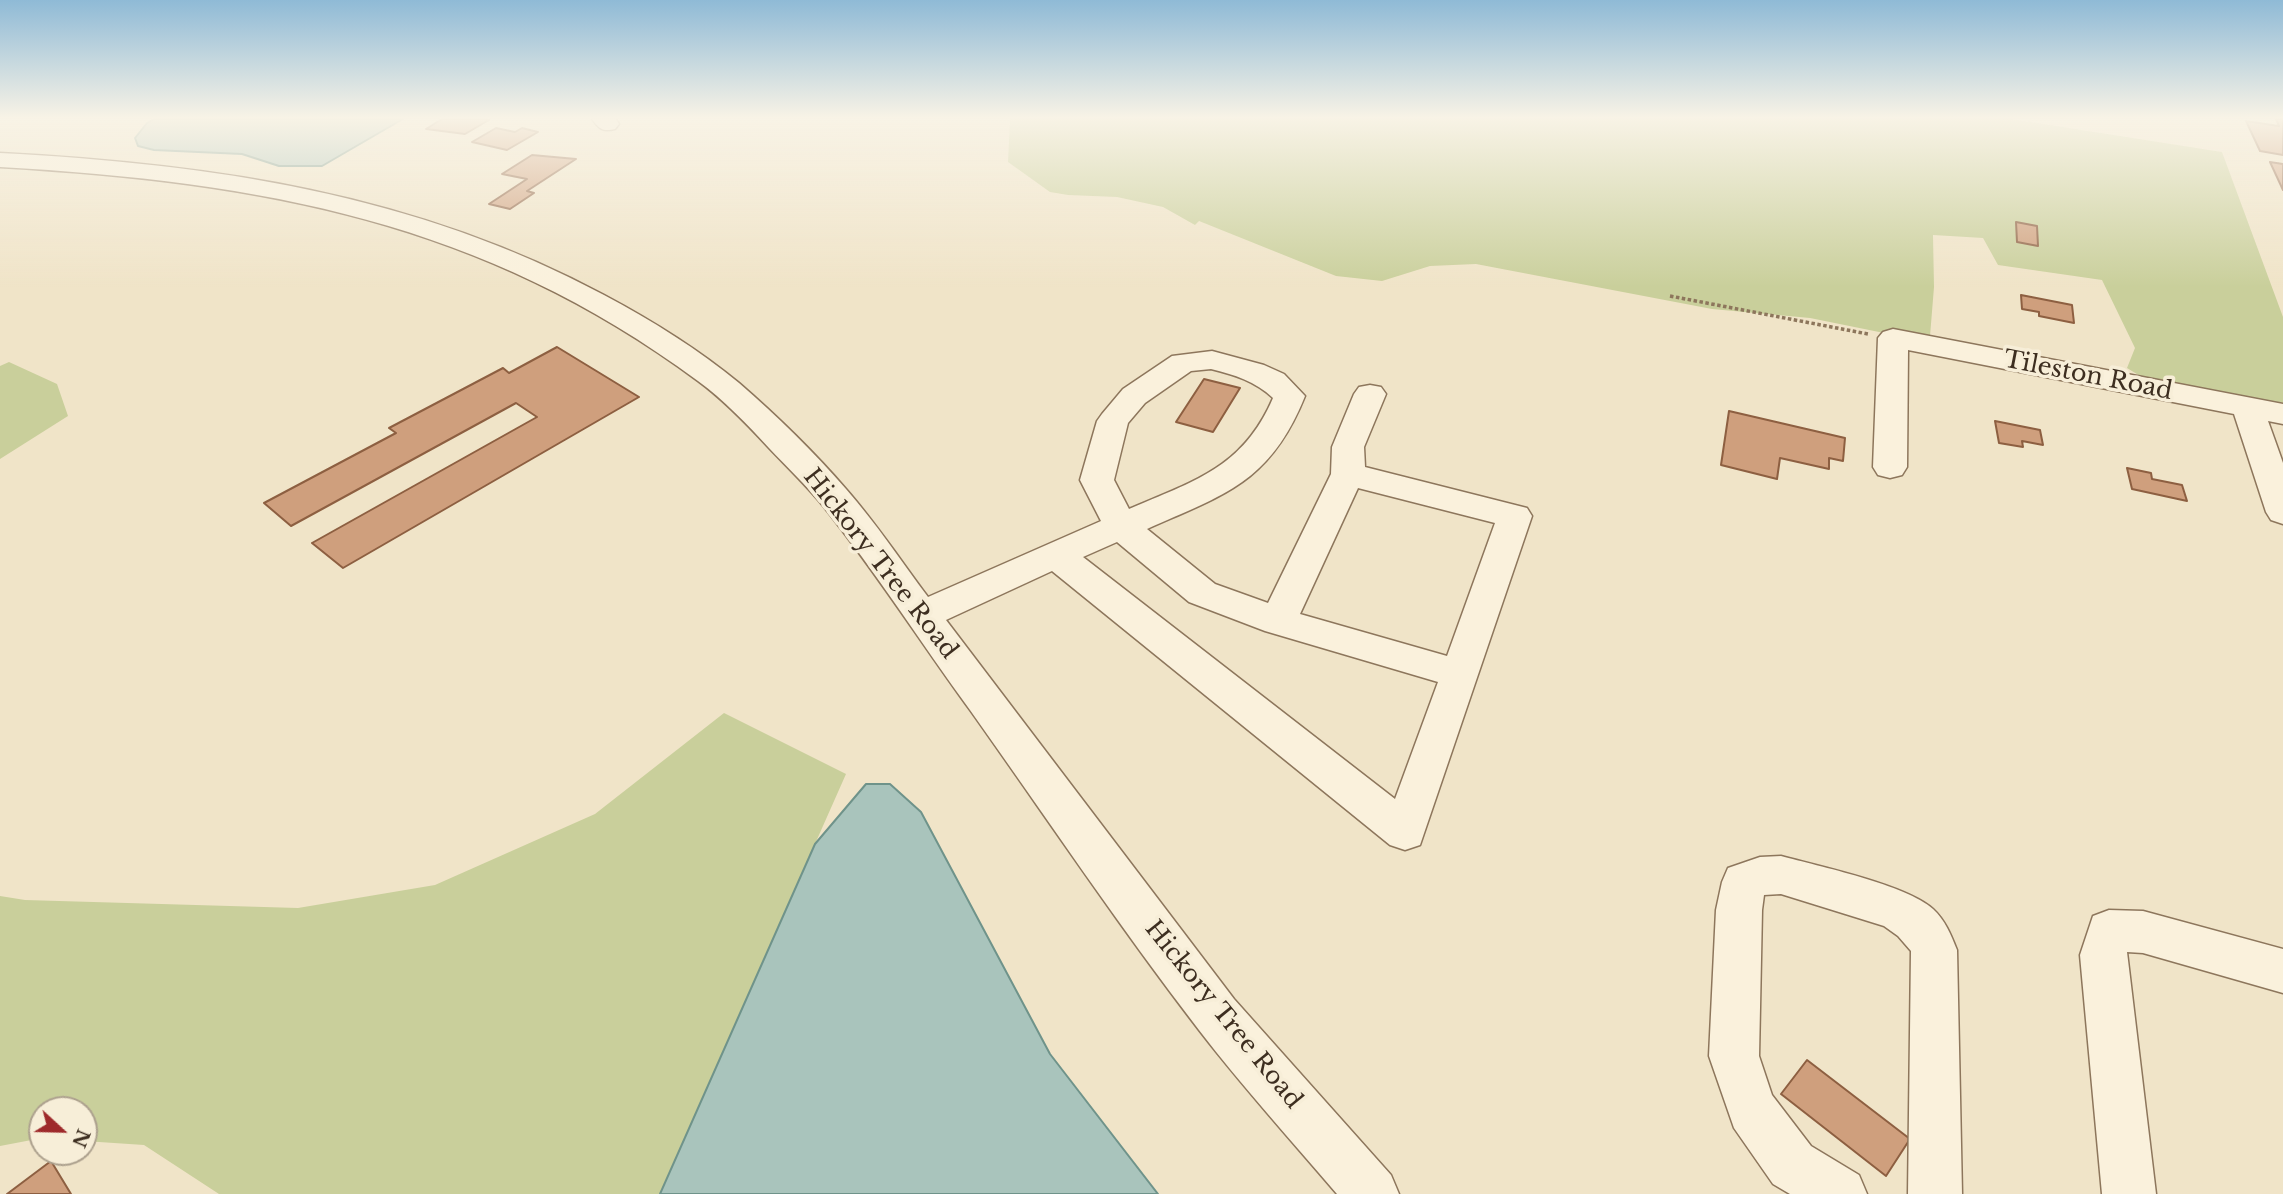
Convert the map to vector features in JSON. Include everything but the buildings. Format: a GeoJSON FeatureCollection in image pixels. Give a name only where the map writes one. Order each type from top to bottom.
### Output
{"type":"FeatureCollection","features":[{"type":"Feature","properties":{"kind":"street","name":"Hickory Tree Road"},"geometry":{"type":"LineString","coordinates":[[179,175],[286,190],[411,221],[462,239],[530,266],[585,293],[713,378],[775,435],[835,498],[1217,1015],[1372,1194]]}},
{"type":"Feature","properties":{"kind":"street"},"geometry":{"type":"LineString","coordinates":[[1890,467],[1893,338]]}},
{"type":"Feature","properties":{"kind":"street","name":"Tileston Road"},"geometry":{"type":"LineString","coordinates":[[1893,338],[2283,414]]}},
{"type":"Feature","properties":{"kind":"street"},"geometry":{"type":"LineString","coordinates":[[922,614],[1121,526],[1233,475],[1262,445],[1281,418],[1289,396],[1273,382],[1253,371],[1212,360],[1183,362],[1134,396],[1113,421],[1097,480],[1121,526],[1202,593],[1278,621],[1460,674]]}},
{"type":"Feature","properties":{"kind":"street"},"geometry":{"type":"LineString","coordinates":[[1278,621],[1348,474],[1348,447],[1370,394]]}},
{"type":"Feature","properties":{"kind":"street"},"geometry":{"type":"LineString","coordinates":[[2248,408],[2283,512]]}},
{"type":"Feature","properties":{"kind":"street"},"geometry":{"type":"LineString","coordinates":[[1055,554],[1405,832],[1515,516],[1348,474]]}},
{"type":"Feature","properties":{"kind":"street"},"geometry":{"type":"LineString","coordinates":[[1840,1194],[1791,1166],[1752,1110],[1734,1056],[1739,910],[1744,883],[1760,876],[1781,875],[1897,910],[1911,917],[1926,932],[1934,950],[1935,1194]]}},
{"type":"Feature","properties":{"kind":"street"},"geometry":{"type":"LineString","coordinates":[[2129,1194],[2103,955],[2109,931],[2143,932],[2283,971]]}},
{"type":"Feature","properties":{"kind":"path"},"geometry":{"type":"LineString","coordinates":[[1670,296],[1893,338]]}},
{"type":"Feature","properties":{"kind":"green space"},"geometry":{"type":"Polygon","coordinates":[[[1026,175],[2230,175],[2283,317],[2283,411],[2158,387],[2127,368],[2135,348],[2102,280],[1998,265],[1983,238],[1933,235],[1934,287],[1930,336],[1884,333],[1810,318],[1712,309],[1476,264],[1430,266],[1382,281],[1336,276],[1199,221],[1195,225],[1163,207],[1117,197],[1050,192],[1026,175]]]}},
{"type":"Feature","properties":{"kind":"green space"},"geometry":{"type":"Polygon","coordinates":[[[9,362],[57,384],[68,416],[0,459],[0,366],[9,362]]]}},
{"type":"Feature","properties":{"kind":"green space"},"geometry":{"type":"Polygon","coordinates":[[[724,713],[846,774],[660,1194],[219,1194],[144,1145],[98,1142],[98,1096],[28,1096],[28,1141],[0,1146],[0,896],[25,900],[298,908],[435,885],[595,814],[724,713]]]}},
{"type":"Feature","properties":{"kind":"water"},"geometry":{"type":"Polygon","coordinates":[[[866,784],[890,784],[921,812],[1050,1054],[1158,1194],[660,1194],[815,844],[866,784]]]}}]}
